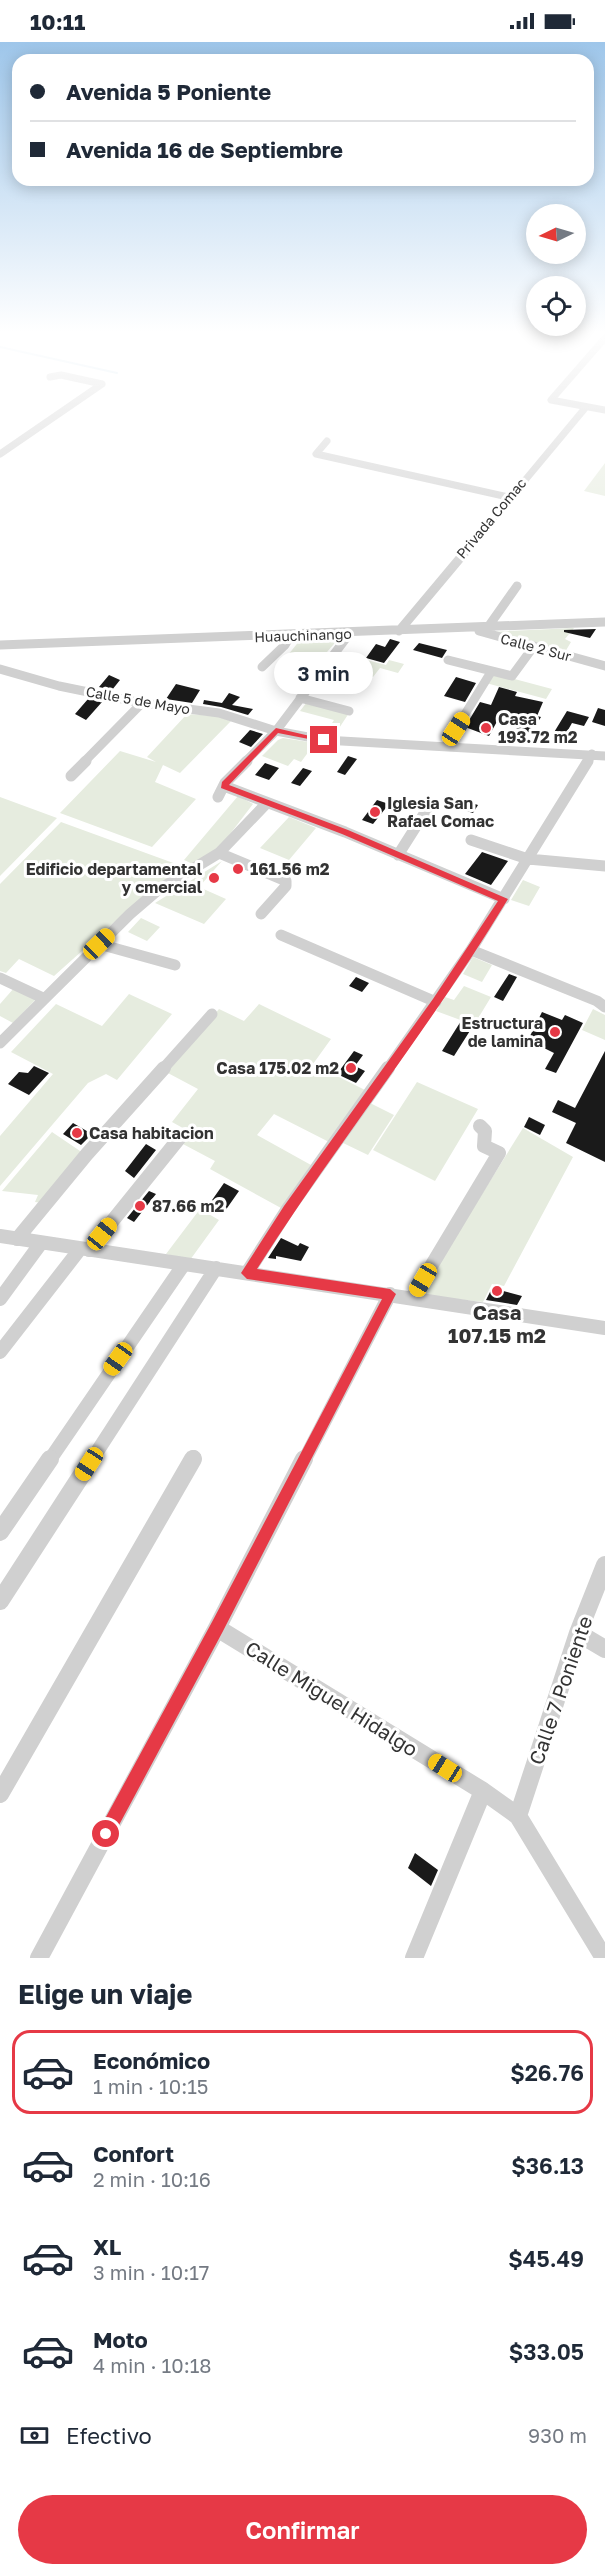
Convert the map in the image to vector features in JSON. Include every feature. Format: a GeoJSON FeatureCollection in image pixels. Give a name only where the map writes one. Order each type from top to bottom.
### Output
{"type":"FeatureCollection","features":[{"type":"Feature","properties":{"kind":"street"},"geometry":{"type":"LineString","coordinates":[[0,453],[48,420]]}},
{"type":"Feature","properties":{"kind":"street","name":"Privada Comac"},"geometry":{"type":"LineString","coordinates":[[399,631],[574,420]]}},
{"type":"Feature","properties":{"kind":"street"},"geometry":{"type":"LineString","coordinates":[[327,441],[316,454],[508,497]]}},
{"type":"Feature","properties":{"kind":"street"},"geometry":{"type":"LineString","coordinates":[[488,627],[517,586]]}},
{"type":"Feature","properties":{"kind":"street","name":"Huauchinango"},"geometry":{"type":"LineString","coordinates":[[0,645],[605,622]]}},
{"type":"Feature","properties":{"kind":"street","name":"Calle 2 Sur"},"geometry":{"type":"LineString","coordinates":[[466,628],[605,666]]}},
{"type":"Feature","properties":{"kind":"street"},"geometry":{"type":"LineString","coordinates":[[218,797],[225,783],[276,730],[350,633]]}},
{"type":"Feature","properties":{"kind":"street"},"geometry":{"type":"LineString","coordinates":[[262,667],[285,645],[291,635]]}},
{"type":"Feature","properties":{"kind":"street"},"geometry":{"type":"LineString","coordinates":[[448,660],[512,676],[534,646]]}},
{"type":"Feature","properties":{"kind":"street","name":"Calle 5 de Mayo"},"geometry":{"type":"LineString","coordinates":[[0,669],[59,686],[142,703],[219,713],[276,730],[324,740],[446,745],[605,756]]}},
{"type":"Feature","properties":{"kind":"street"},"geometry":{"type":"LineString","coordinates":[[446,745],[491,672]]}},
{"type":"Feature","properties":{"kind":"street"},"geometry":{"type":"LineString","coordinates":[[300,698],[349,711]]}},
{"type":"Feature","properties":{"kind":"street"},"geometry":{"type":"LineString","coordinates":[[71,776],[142,703]]}},
{"type":"Feature","properties":{"kind":"street"},"geometry":{"type":"LineString","coordinates":[[247,1273],[288,1209],[471,950],[592,754]]}},
{"type":"Feature","properties":{"kind":"street"},"geometry":{"type":"LineString","coordinates":[[224,786],[266,804],[345,832],[504,899]]}},
{"type":"Feature","properties":{"kind":"street"},"geometry":{"type":"LineString","coordinates":[[0,1043],[42,998],[158,890],[219,853],[266,804]]}},
{"type":"Feature","properties":{"kind":"street"},"geometry":{"type":"LineString","coordinates":[[398,855],[429,806]]}},
{"type":"Feature","properties":{"kind":"street"},"geometry":{"type":"LineString","coordinates":[[471,840],[528,859],[605,866]]}},
{"type":"Feature","properties":{"kind":"street"},"geometry":{"type":"LineString","coordinates":[[219,853],[286,881],[286,886],[261,915]]}},
{"type":"Feature","properties":{"kind":"street"},"geometry":{"type":"LineString","coordinates":[[281,935],[436,1002]]}},
{"type":"Feature","properties":{"kind":"street"},"geometry":{"type":"LineString","coordinates":[[99,944],[175,965]]}},
{"type":"Feature","properties":{"kind":"street"},"geometry":{"type":"LineString","coordinates":[[471,950],[597,1001],[605,1007]]}},
{"type":"Feature","properties":{"kind":"street"},"geometry":{"type":"LineString","coordinates":[[0,978],[42,998]]}},
{"type":"Feature","properties":{"kind":"street"},"geometry":{"type":"LineString","coordinates":[[17,1239],[87,1154],[212,1014]]}},
{"type":"Feature","properties":{"kind":"street"},"geometry":{"type":"LineString","coordinates":[[412,1298],[499,1154],[484,1146],[485,1131],[480,1126]]}},
{"type":"Feature","properties":{"kind":"street"},"geometry":{"type":"LineString","coordinates":[[0,1352],[182,1136]]}},
{"type":"Feature","properties":{"kind":"street"},"geometry":{"type":"LineString","coordinates":[[0,1237],[605,1328]]}},
{"type":"Feature","properties":{"kind":"street"},"geometry":{"type":"LineString","coordinates":[[0,1299],[41,1243]]}},
{"type":"Feature","properties":{"kind":"street"},"geometry":{"type":"LineString","coordinates":[[0,1532],[184,1264]]}},
{"type":"Feature","properties":{"kind":"street"},"geometry":{"type":"LineString","coordinates":[[0,1600],[216,1269]]}},
{"type":"Feature","properties":{"kind":"street"},"geometry":{"type":"LineString","coordinates":[[39,1958],[217,1628],[390,1294]]}},
{"type":"Feature","properties":{"kind":"street"},"geometry":{"type":"LineString","coordinates":[[0,1794],[194,1457]]}},
{"type":"Feature","properties":{"kind":"street","name":"Calle 7 Poniente"},"geometry":{"type":"LineString","coordinates":[[518,1816],[578,1633],[605,1565]]}},
{"type":"Feature","properties":{"kind":"street","name":"Calle Miguel Hidalgo"},"geometry":{"type":"LineString","coordinates":[[217,1628],[483,1791],[518,1816],[604,1958]]}},
{"type":"Feature","properties":{"kind":"street"},"geometry":{"type":"LineString","coordinates":[[578,1633],[605,1649]]}},
{"type":"Feature","properties":{"kind":"street"},"geometry":{"type":"LineString","coordinates":[[414,1958],[483,1791]]}},
{"type":"Feature","properties":{"kind":"shaded area"},"geometry":{"type":"Polygon","coordinates":[[[605,463],[605,496],[584,491],[605,463]]]}},
{"type":"Feature","properties":{"kind":"shaded area"},"geometry":{"type":"Polygon","coordinates":[[[574,628],[565,639],[571,642],[565,652],[488,632],[574,628]]]}},
{"type":"Feature","properties":{"kind":"shaded area"},"geometry":{"type":"Polygon","coordinates":[[[340,637],[314,667],[284,660],[300,640],[340,637]]]}},
{"type":"Feature","properties":{"kind":"shaded area"},"geometry":{"type":"Polygon","coordinates":[[[340,653],[386,665],[389,660],[404,664],[398,673],[380,668],[373,677],[331,665],[340,653]]]}},
{"type":"Feature","properties":{"kind":"shaded area"},"geometry":{"type":"Polygon","coordinates":[[[492,673],[552,689],[546,699],[486,683],[492,673]]]}},
{"type":"Feature","properties":{"kind":"shaded area"},"geometry":{"type":"Polygon","coordinates":[[[307,702],[349,713],[332,739],[323,737],[334,720],[300,711],[307,702]]]}},
{"type":"Feature","properties":{"kind":"shaded area"},"geometry":{"type":"Polygon","coordinates":[[[187,714],[216,716],[231,721],[180,773],[163,765],[155,782],[196,799],[152,847],[60,813],[120,751],[156,762],[147,757],[187,714]]]}},
{"type":"Feature","properties":{"kind":"shaded area"},"geometry":{"type":"Polygon","coordinates":[[[283,738],[315,743],[301,762],[294,759],[288,766],[262,756],[283,738]]]}},
{"type":"Feature","properties":{"kind":"shaded area"},"geometry":{"type":"Polygon","coordinates":[[[238,796],[253,804],[217,851],[195,865],[184,860],[238,796]]]}},
{"type":"Feature","properties":{"kind":"shaded area"},"geometry":{"type":"Polygon","coordinates":[[[0,797],[57,818],[0,876],[0,797]]]}},
{"type":"Feature","properties":{"kind":"shaded area"},"geometry":{"type":"Polygon","coordinates":[[[289,817],[316,828],[289,860],[260,848],[289,817]]]}},
{"type":"Feature","properties":{"kind":"shaded area"},"geometry":{"type":"Polygon","coordinates":[[[61,822],[187,868],[157,884],[54,976],[19,959],[6,973],[0,971],[0,884],[61,822]]]}},
{"type":"Feature","properties":{"kind":"shaded area"},"geometry":{"type":"Polygon","coordinates":[[[222,861],[199,887],[226,899],[204,924],[155,903],[222,861]]]}},
{"type":"Feature","properties":{"kind":"shaded area"},"geometry":{"type":"Polygon","coordinates":[[[523,880],[540,887],[529,906],[511,900],[523,880]]]}},
{"type":"Feature","properties":{"kind":"shaded area"},"geometry":{"type":"Polygon","coordinates":[[[141,918],[160,927],[147,941],[128,932],[141,918]]]}},
{"type":"Feature","properties":{"kind":"shaded area"},"geometry":{"type":"Polygon","coordinates":[[[473,957],[492,965],[482,982],[463,974],[473,957]]]}},
{"type":"Feature","properties":{"kind":"shaded area"},"geometry":{"type":"Polygon","coordinates":[[[464,986],[491,997],[474,1025],[436,1011],[445,997],[454,1000],[464,986]]]}},
{"type":"Feature","properties":{"kind":"shaded area"},"geometry":{"type":"Polygon","coordinates":[[[14,988],[37,998],[13,1023],[0,1016],[0,1004],[14,988]]]}},
{"type":"Feature","properties":{"kind":"shaded area"},"geometry":{"type":"Polygon","coordinates":[[[129,994],[172,1014],[117,1080],[106,1074],[88,1083],[0,1186],[0,1136],[53,1074],[11,1052],[56,1004],[102,1026],[129,994]]]}},
{"type":"Feature","properties":{"kind":"shaded area"},"geometry":{"type":"Polygon","coordinates":[[[259,1004],[331,1039],[313,1064],[367,1091],[331,1143],[274,1114],[257,1135],[311,1165],[281,1208],[210,1169],[215,1161],[181,1143],[190,1132],[172,1122],[198,1089],[166,1072],[219,1009],[244,1021],[259,1004]]]}},
{"type":"Feature","properties":{"kind":"shaded area"},"geometry":{"type":"Polygon","coordinates":[[[593,1009],[605,1015],[605,1040],[582,1030],[593,1009]]]}},
{"type":"Feature","properties":{"kind":"shaded area"},"geometry":{"type":"Polygon","coordinates":[[[417,1082],[478,1109],[435,1181],[373,1150],[417,1082]]]}},
{"type":"Feature","properties":{"kind":"shaded area"},"geometry":{"type":"Polygon","coordinates":[[[368,1102],[394,1115],[368,1155],[341,1142],[368,1102]]]}},
{"type":"Feature","properties":{"kind":"shaded area"},"geometry":{"type":"Polygon","coordinates":[[[523,1128],[573,1157],[504,1286],[492,1284],[483,1302],[419,1295],[523,1128]]]}},
{"type":"Feature","properties":{"kind":"shaded area"},"geometry":{"type":"Polygon","coordinates":[[[52,1132],[83,1153],[42,1203],[35,1202],[38,1195],[2,1191],[52,1132]]]}},
{"type":"Feature","properties":{"kind":"shaded area"},"geometry":{"type":"Polygon","coordinates":[[[200,1209],[219,1220],[190,1260],[166,1254],[200,1209]]]}},
{"type":"Feature","properties":{"kind":"building"},"geometry":{"type":"Polygon","coordinates":[[[596,629],[590,638],[564,632],[564,630],[596,629]]]}},
{"type":"Feature","properties":{"kind":"building"},"geometry":{"type":"Polygon","coordinates":[[[390,639],[400,642],[384,663],[366,658],[376,644],[385,647],[390,639]]]}},
{"type":"Feature","properties":{"kind":"building"},"geometry":{"type":"Polygon","coordinates":[[[419,643],[447,650],[442,658],[413,650],[419,643]]]}},
{"type":"Feature","properties":{"kind":"building"},"geometry":{"type":"Polygon","coordinates":[[[109,675],[120,680],[112,690],[99,687],[109,675]]]}},
{"type":"Feature","properties":{"kind":"building"},"geometry":{"type":"Polygon","coordinates":[[[456,677],[476,683],[465,702],[444,696],[456,677]]]}},
{"type":"Feature","properties":{"kind":"building"},"geometry":{"type":"Polygon","coordinates":[[[176,684],[200,690],[192,703],[166,699],[176,684]]]}},
{"type":"Feature","properties":{"kind":"building"},"geometry":{"type":"Polygon","coordinates":[[[499,687],[517,692],[515,696],[543,702],[537,716],[541,717],[531,733],[516,728],[519,721],[500,716],[489,736],[465,727],[480,702],[491,705],[499,687]]]}},
{"type":"Feature","properties":{"kind":"building"},"geometry":{"type":"Polygon","coordinates":[[[229,693],[240,697],[232,705],[253,709],[248,715],[203,704],[204,700],[222,703],[229,693]]]}},
{"type":"Feature","properties":{"kind":"building"},"geometry":{"type":"Polygon","coordinates":[[[88,699],[102,702],[86,720],[75,714],[88,699]]]}},
{"type":"Feature","properties":{"kind":"building"},"geometry":{"type":"Polygon","coordinates":[[[598,708],[605,710],[605,726],[592,722],[598,708]]]}},
{"type":"Feature","properties":{"kind":"building"},"geometry":{"type":"Polygon","coordinates":[[[567,711],[589,717],[584,726],[572,723],[564,737],[553,734],[567,711]]]}},
{"type":"Feature","properties":{"kind":"building"},"geometry":{"type":"Polygon","coordinates":[[[250,730],[263,734],[251,747],[239,742],[250,730]]]}},
{"type":"Feature","properties":{"kind":"building"},"geometry":{"type":"Polygon","coordinates":[[[348,756],[357,759],[345,775],[337,772],[348,756]]]}},
{"type":"Feature","properties":{"kind":"building"},"geometry":{"type":"Polygon","coordinates":[[[265,763],[279,768],[269,780],[255,775],[265,763]]]}},
{"type":"Feature","properties":{"kind":"building"},"geometry":{"type":"Polygon","coordinates":[[[303,768],[312,771],[300,786],[291,783],[303,768]]]}},
{"type":"Feature","properties":{"kind":"building"},"geometry":{"type":"Polygon","coordinates":[[[450,796],[478,805],[473,813],[447,805],[450,796]]]}},
{"type":"Feature","properties":{"kind":"building","name":"Iglesia San Rafael Comac"},"geometry":{"type":"Polygon","coordinates":[[[377,800],[389,804],[373,824],[362,820],[377,800]]]}},
{"type":"Feature","properties":{"kind":"building"},"geometry":{"type":"Polygon","coordinates":[[[482,852],[508,861],[491,885],[465,874],[482,852]]]}},
{"type":"Feature","properties":{"kind":"building"},"geometry":{"type":"Polygon","coordinates":[[[509,974],[517,977],[503,1001],[494,997],[509,974]]]}},
{"type":"Feature","properties":{"kind":"building"},"geometry":{"type":"Polygon","coordinates":[[[356,977],[369,983],[362,992],[349,986],[356,977]]]}},
{"type":"Feature","properties":{"kind":"building","name":"Estructura de lamina"},"geometry":{"type":"Polygon","coordinates":[[[542,1012],[562,1020],[565,1015],[583,1023],[556,1073],[545,1069],[554,1053],[528,1040],[542,1012]]]}},
{"type":"Feature","properties":{"kind":"building","name":"Estructura de lamina"},"geometry":{"type":"Polygon","coordinates":[[[461,1021],[473,1026],[454,1056],[442,1051],[461,1021]]]}},
{"type":"Feature","properties":{"kind":"building","name":"Casa 175.02 m2"},"geometry":{"type":"Polygon","coordinates":[[[354,1051],[363,1055],[355,1066],[365,1071],[356,1083],[337,1074],[354,1051]]]}},
{"type":"Feature","properties":{"kind":"building"},"geometry":{"type":"Polygon","coordinates":[[[605,1051],[605,1162],[566,1143],[576,1123],[552,1112],[558,1100],[575,1108],[605,1051]]]}},
{"type":"Feature","properties":{"kind":"building"},"geometry":{"type":"Polygon","coordinates":[[[34,1066],[49,1073],[29,1095],[8,1084],[19,1072],[28,1073],[34,1066]]]}},
{"type":"Feature","properties":{"kind":"building"},"geometry":{"type":"Polygon","coordinates":[[[529,1117],[545,1125],[540,1135],[524,1127],[529,1117]]]}},
{"type":"Feature","properties":{"kind":"building","name":"Casa habitacion"},"geometry":{"type":"Polygon","coordinates":[[[73,1123],[92,1134],[81,1145],[63,1134],[73,1123]]]}},
{"type":"Feature","properties":{"kind":"building"},"geometry":{"type":"Polygon","coordinates":[[[146,1144],[156,1150],[134,1178],[125,1171],[146,1144]]]}},
{"type":"Feature","properties":{"kind":"building"},"geometry":{"type":"Polygon","coordinates":[[[224,1183],[239,1191],[225,1211],[210,1203],[224,1183]]]}},
{"type":"Feature","properties":{"kind":"building","name":"87.66 m2"},"geometry":{"type":"Polygon","coordinates":[[[149,1191],[156,1194],[134,1222],[127,1218],[149,1191]]]}},
{"type":"Feature","properties":{"kind":"building"},"geometry":{"type":"Polygon","coordinates":[[[281,1238],[298,1246],[300,1243],[309,1247],[301,1261],[276,1256],[276,1259],[268,1258],[281,1238]]]}},
{"type":"Feature","properties":{"kind":"building","name":"Casa 107.15 m2"},"geometry":{"type":"Polygon","coordinates":[[[492,1288],[522,1296],[517,1305],[486,1300],[492,1288]]]}},
{"type":"Feature","properties":{"kind":"building"},"geometry":{"type":"Polygon","coordinates":[[[415,1853],[438,1870],[431,1886],[408,1868],[415,1853]]]}},
{"type":"Feature","properties":{"kind":"place","name":"Casa 193.72 m2"},"geometry":{"type":"Point","coordinates":[486,728]}},
{"type":"Feature","properties":{"kind":"place","name":"Iglesia San Rafael Comac"},"geometry":{"type":"Point","coordinates":[375,812]}},
{"type":"Feature","properties":{"kind":"place","name":"161.56 m2"},"geometry":{"type":"Point","coordinates":[238,869]}},
{"type":"Feature","properties":{"kind":"place","name":"Edificio departamental y cmercial"},"geometry":{"type":"Point","coordinates":[214,878]}},
{"type":"Feature","properties":{"kind":"place","name":"Estructura de lamina"},"geometry":{"type":"Point","coordinates":[555,1032]}},
{"type":"Feature","properties":{"kind":"place","name":"Casa 175.02 m2"},"geometry":{"type":"Point","coordinates":[351,1068]}},
{"type":"Feature","properties":{"kind":"place","name":"Casa habitacion"},"geometry":{"type":"Point","coordinates":[77,1133]}},
{"type":"Feature","properties":{"kind":"place","name":"87.66 m2"},"geometry":{"type":"Point","coordinates":[140,1206]}},
{"type":"Feature","properties":{"kind":"place","name":"Casa 107.15 m2"},"geometry":{"type":"Point","coordinates":[497,1291]}},
{"type":"Feature","properties":{"kind":"route"},"geometry":{"type":"LineString","coordinates":[[106,1834],[217,1628],[390,1294],[247,1273],[288,1209],[436,1002],[504,899],[345,832],[266,804],[224,786],[276,730],[324,740]]}}]}
